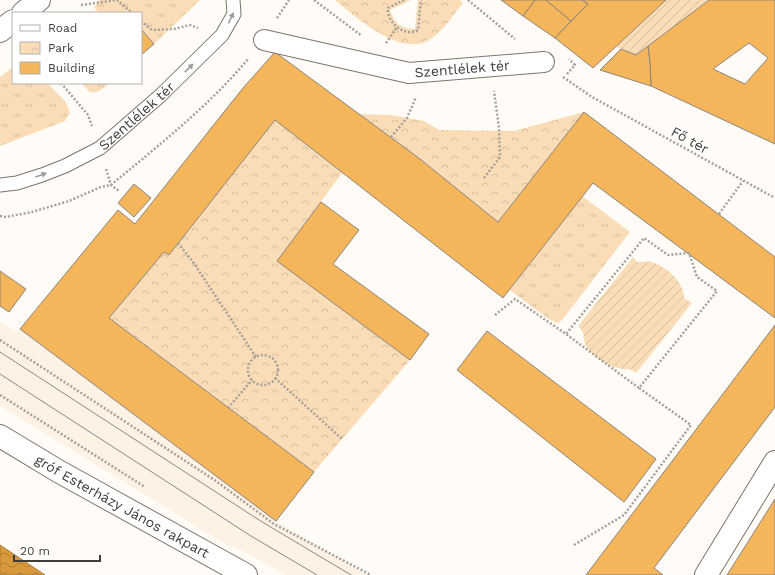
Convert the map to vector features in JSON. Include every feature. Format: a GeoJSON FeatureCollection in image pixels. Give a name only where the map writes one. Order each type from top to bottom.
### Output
{"type":"FeatureCollection","features":[{"type":"Feature","properties":{"kind":"main road"},"geometry":{"type":"LineString","coordinates":[[24,12],[39,0]]}},
{"type":"Feature","properties":{"kind":"main road"},"geometry":{"type":"LineString","coordinates":[[0,31],[12,22]]}},
{"type":"Feature","properties":{"kind":"main road","name":"gróf Esterházy János rakpart"},"geometry":{"type":"LineString","coordinates":[[0,436],[58,471],[246,575]]}},
{"type":"Feature","properties":{"kind":"main road"},"geometry":{"type":"LineString","coordinates":[[706,575],[775,462]]}},
{"type":"Feature","properties":{"kind":"street","name":"Szentlélek tér"},"geometry":{"type":"LineString","coordinates":[[264,40],[408,73],[544,62]]}},
{"type":"Feature","properties":{"kind":"lane","name":"Szentlélek tér"},"geometry":{"type":"LineString","coordinates":[[0,185],[17,184],[42,175],[65,166],[100,148],[161,95],[222,36],[234,14],[234,0]]}},
{"type":"Feature","properties":{"kind":"path"},"geometry":{"type":"LineString","coordinates":[[81,5],[117,0],[131,12]]}},
{"type":"Feature","properties":{"kind":"path"},"geometry":{"type":"LineString","coordinates":[[404,0],[388,8],[387,12],[392,24],[402,30],[416,32],[418,30],[421,0]]}},
{"type":"Feature","properties":{"kind":"path"},"geometry":{"type":"LineString","coordinates":[[142,22],[152,30],[174,29],[190,25]]}},
{"type":"Feature","properties":{"kind":"path"},"geometry":{"type":"LineString","coordinates":[[385,44],[397,27]]}},
{"type":"Feature","properties":{"kind":"path"},"geometry":{"type":"LineString","coordinates":[[0,216],[6,217],[32,212],[69,201],[111,185],[184,124],[238,71],[264,40]]}},
{"type":"Feature","properties":{"kind":"path"},"geometry":{"type":"LineString","coordinates":[[484,178],[500,157],[499,128],[491,66]]}},
{"type":"Feature","properties":{"kind":"path"},"geometry":{"type":"LineString","coordinates":[[391,137],[407,118],[427,71]]}},
{"type":"Feature","properties":{"kind":"path"},"geometry":{"type":"LineString","coordinates":[[62,84],[88,115]]}},
{"type":"Feature","properties":{"kind":"path","name":"Fő tér"},"geometry":{"type":"LineString","coordinates":[[595,99],[775,198]]}},
{"type":"Feature","properties":{"kind":"path"},"geometry":{"type":"LineString","coordinates":[[719,214],[743,181]]}},
{"type":"Feature","properties":{"kind":"path"},"geometry":{"type":"LineString","coordinates":[[111,185],[119,191]]}},
{"type":"Feature","properties":{"kind":"path"},"geometry":{"type":"LineString","coordinates":[[566,334],[644,238],[668,255],[689,253],[697,277],[717,292],[639,388]]}},
{"type":"Feature","properties":{"kind":"path"},"geometry":{"type":"LineString","coordinates":[[178,243],[193,262],[256,357]]}},
{"type":"Feature","properties":{"kind":"path"},"geometry":{"type":"LineString","coordinates":[[495,315],[515,298],[691,425],[624,515],[574,545]]}},
{"type":"Feature","properties":{"kind":"path"},"geometry":{"type":"LineString","coordinates":[[0,340],[216,481],[274,524],[370,575]]}},
{"type":"Feature","properties":{"kind":"path"},"geometry":{"type":"LineString","coordinates":[[265,355],[274,360],[278,369],[275,378],[272,382],[263,385],[252,380],[248,369],[252,360],[256,357],[265,355]]}},
{"type":"Feature","properties":{"kind":"path"},"geometry":{"type":"LineString","coordinates":[[275,378],[342,439]]}},
{"type":"Feature","properties":{"kind":"path"},"geometry":{"type":"LineString","coordinates":[[228,408],[252,380]]}},
{"type":"Feature","properties":{"kind":"path"},"geometry":{"type":"LineString","coordinates":[[0,395],[148,489]]}},
{"type":"Feature","properties":{"kind":"shaded area"},"geometry":{"type":"Polygon","coordinates":[[[0,321],[17,332],[20,329],[276,521],[367,575],[285,575],[243,551],[227,545],[0,406],[0,321]]]}},
{"type":"Feature","properties":{"kind":"green space"},"geometry":{"type":"Polygon","coordinates":[[[99,0],[200,0],[154,44],[142,30],[142,12],[98,12],[94,7],[99,0]]]}},
{"type":"Feature","properties":{"kind":"green space"},"geometry":{"type":"Polygon","coordinates":[[[335,0],[411,0],[390,10],[396,22],[405,28],[415,29],[418,0],[460,0],[463,3],[444,27],[431,39],[419,44],[407,44],[380,34],[367,26],[335,0]]]}},
{"type":"Feature","properties":{"kind":"green space"},"geometry":{"type":"Polygon","coordinates":[[[666,0],[709,0],[636,55],[616,47],[666,0]]]}},
{"type":"Feature","properties":{"kind":"green space"},"geometry":{"type":"Polygon","coordinates":[[[12,68],[12,84],[48,84],[65,101],[70,112],[65,121],[0,146],[0,77],[12,68]]]}},
{"type":"Feature","properties":{"kind":"green space"},"geometry":{"type":"Polygon","coordinates":[[[82,84],[108,84],[101,90],[90,92],[82,84]]]}},
{"type":"Feature","properties":{"kind":"green space"},"geometry":{"type":"Polygon","coordinates":[[[584,112],[498,222],[420,159],[359,114],[391,115],[424,121],[439,130],[514,131],[584,112]]]}},
{"type":"Feature","properties":{"kind":"green space"},"geometry":{"type":"Polygon","coordinates":[[[275,120],[342,173],[277,261],[410,360],[314,472],[109,318],[164,252],[169,255],[275,120]]]}},
{"type":"Feature","properties":{"kind":"green space"},"geometry":{"type":"Polygon","coordinates":[[[582,196],[630,232],[562,320],[558,323],[550,320],[510,290],[582,196]]]}},
{"type":"Feature","properties":{"kind":"green space"},"geometry":{"type":"Polygon","coordinates":[[[633,257],[637,262],[651,262],[668,271],[681,286],[684,298],[692,303],[636,373],[630,369],[618,368],[605,363],[594,355],[586,346],[583,333],[578,326],[633,257]]]}},
{"type":"Feature","properties":{"kind":"water"},"geometry":{"type":"Polygon","coordinates":[[[0,545],[45,575],[0,575],[0,545]]]}},
{"type":"Feature","properties":{"kind":"building"},"geometry":{"type":"Polygon","coordinates":[[[501,0],[535,0],[523,16],[501,0]]]}},
{"type":"Feature","properties":{"kind":"building"},"geometry":{"type":"Polygon","coordinates":[[[535,0],[546,0],[571,21],[555,38],[523,16],[535,0]]]}},
{"type":"Feature","properties":{"kind":"building"},"geometry":{"type":"Polygon","coordinates":[[[546,0],[582,0],[588,4],[571,21],[546,0]]]}},
{"type":"Feature","properties":{"kind":"building"},"geometry":{"type":"Polygon","coordinates":[[[582,0],[666,0],[593,68],[555,38],[588,4],[582,0]]]}},
{"type":"Feature","properties":{"kind":"building"},"geometry":{"type":"Polygon","coordinates":[[[709,0],[775,0],[775,144],[651,86],[648,46],[709,0]],[[749,43],[713,69],[745,84],[768,58],[749,43]]]}},
{"type":"Feature","properties":{"kind":"building"},"geometry":{"type":"Polygon","coordinates":[[[142,30],[154,44],[142,54],[142,30]]]}},
{"type":"Feature","properties":{"kind":"building"},"geometry":{"type":"Polygon","coordinates":[[[648,46],[651,86],[600,70],[621,49],[636,55],[648,46]]]}},
{"type":"Feature","properties":{"kind":"building"},"geometry":{"type":"Polygon","coordinates":[[[275,52],[420,159],[498,222],[584,112],[775,257],[775,318],[593,183],[503,298],[275,120],[169,255],[164,252],[109,318],[314,472],[276,521],[20,329],[118,210],[135,224],[243,88],[275,52]]]}},
{"type":"Feature","properties":{"kind":"building"},"geometry":{"type":"Polygon","coordinates":[[[134,184],[151,198],[134,217],[118,203],[134,184]]]}},
{"type":"Feature","properties":{"kind":"building"},"geometry":{"type":"Polygon","coordinates":[[[321,202],[359,230],[333,264],[429,334],[410,360],[277,261],[321,202]]]}},
{"type":"Feature","properties":{"kind":"building"},"geometry":{"type":"Polygon","coordinates":[[[0,271],[26,289],[9,312],[0,306],[0,271]]]}},
{"type":"Feature","properties":{"kind":"building"},"geometry":{"type":"Polygon","coordinates":[[[775,325],[775,407],[654,568],[663,575],[586,575],[775,325]]]}},
{"type":"Feature","properties":{"kind":"building"},"geometry":{"type":"Polygon","coordinates":[[[487,331],[656,459],[624,502],[457,370],[487,331]]]}},
{"type":"Feature","properties":{"kind":"building"},"geometry":{"type":"Polygon","coordinates":[[[775,499],[775,575],[727,575],[775,499]]]}},
{"type":"Feature","properties":{"kind":"tram line"},"geometry":{"type":"LineString","coordinates":[[0,352],[259,520],[351,575]]}},
{"type":"Feature","properties":{"kind":"tram line"},"geometry":{"type":"LineString","coordinates":[[0,374],[251,536],[317,575]]}}]}
